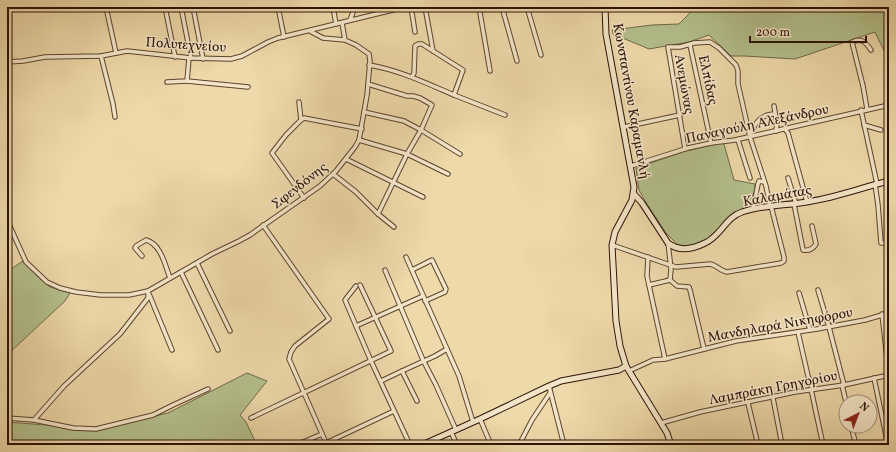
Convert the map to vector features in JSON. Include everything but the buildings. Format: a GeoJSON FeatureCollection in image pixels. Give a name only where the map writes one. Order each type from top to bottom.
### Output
{"type":"FeatureCollection","features":[{"type":"Feature","properties":{"kind":"street"},"geometry":{"type":"LineString","coordinates":[[106,7],[116,53]]}},
{"type":"Feature","properties":{"kind":"street"},"geometry":{"type":"LineString","coordinates":[[165,7],[175,57]]}},
{"type":"Feature","properties":{"kind":"street"},"geometry":{"type":"LineString","coordinates":[[181,7],[190,58],[188,81]]}},
{"type":"Feature","properties":{"kind":"street"},"geometry":{"type":"LineString","coordinates":[[193,7],[204,59]]}},
{"type":"Feature","properties":{"kind":"street"},"geometry":{"type":"LineString","coordinates":[[278,7],[284,37]]}},
{"type":"Feature","properties":{"kind":"street"},"geometry":{"type":"LineString","coordinates":[[333,7],[336,24]]}},
{"type":"Feature","properties":{"kind":"street"},"geometry":{"type":"LineString","coordinates":[[350,20],[355,7]]}},
{"type":"Feature","properties":{"kind":"street","name":"Πολυτεχνείου"},"geometry":{"type":"LineString","coordinates":[[7,62],[140,52],[204,59],[231,58],[242,56],[268,42],[284,37],[404,7]]}},
{"type":"Feature","properties":{"kind":"street"},"geometry":{"type":"LineString","coordinates":[[411,7],[415,32]]}},
{"type":"Feature","properties":{"kind":"street"},"geometry":{"type":"LineString","coordinates":[[425,7],[433,51]]}},
{"type":"Feature","properties":{"kind":"street"},"geometry":{"type":"LineString","coordinates":[[479,7],[490,71]]}},
{"type":"Feature","properties":{"kind":"street"},"geometry":{"type":"LineString","coordinates":[[502,7],[517,61]]}},
{"type":"Feature","properties":{"kind":"street"},"geometry":{"type":"LineString","coordinates":[[527,7],[541,55]]}},
{"type":"Feature","properties":{"kind":"street","name":"Κωνσταντίνου Καραμανλή"},"geometry":{"type":"LineString","coordinates":[[605,7],[606,34],[631,166],[634,194],[630,205],[615,232],[612,246],[616,321],[620,346],[627,368],[667,433],[671,445]]}},
{"type":"Feature","properties":{"kind":"street"},"geometry":{"type":"LineString","coordinates":[[310,31],[323,38],[345,40],[342,23]]}},
{"type":"Feature","properties":{"kind":"street","name":"Σφενδόνης"},"geometry":{"type":"LineString","coordinates":[[7,220],[26,262],[47,282],[60,288],[76,292],[101,295],[129,295],[148,291],[212,254],[239,241],[304,198],[333,174],[346,159],[359,140],[362,129],[368,84],[369,54],[356,45],[345,40]]}},
{"type":"Feature","properties":{"kind":"street"},"geometry":{"type":"LineString","coordinates":[[868,109],[852,42],[862,40],[871,50]]}},
{"type":"Feature","properties":{"kind":"street"},"geometry":{"type":"LineString","coordinates":[[612,246],[671,266],[676,267],[710,264],[722,272],[781,263],[784,260],[768,194],[750,137],[738,84],[738,71],[736,65],[719,48],[710,42],[694,43],[690,45]]}},
{"type":"Feature","properties":{"kind":"street"},"geometry":{"type":"LineString","coordinates":[[412,77],[414,73],[415,46],[422,44],[464,70],[454,95]]}},
{"type":"Feature","properties":{"kind":"street","name":"Ανεμώνας"},"geometry":{"type":"LineString","coordinates":[[685,149],[668,47],[690,45]]}},
{"type":"Feature","properties":{"kind":"street","name":"Ελπίδας"},"geometry":{"type":"LineString","coordinates":[[690,45],[711,143]]}},
{"type":"Feature","properties":{"kind":"street"},"geometry":{"type":"LineString","coordinates":[[102,56],[115,117]]}},
{"type":"Feature","properties":{"kind":"street"},"geometry":{"type":"LineString","coordinates":[[369,66],[389,69],[412,77],[505,115]]}},
{"type":"Feature","properties":{"kind":"street"},"geometry":{"type":"LineString","coordinates":[[167,82],[188,81],[248,87]]}},
{"type":"Feature","properties":{"kind":"street"},"geometry":{"type":"LineString","coordinates":[[368,84],[407,96],[413,96],[432,105],[421,130],[407,154],[378,214]]}},
{"type":"Feature","properties":{"kind":"street"},"geometry":{"type":"LineString","coordinates":[[299,102],[300,120]]}},
{"type":"Feature","properties":{"kind":"street","name":"Παναγούλη Αλεξάνδρου"},"geometry":{"type":"LineString","coordinates":[[631,166],[685,149],[711,143],[738,140],[861,110],[889,105]]}},
{"type":"Feature","properties":{"kind":"street"},"geometry":{"type":"LineString","coordinates":[[774,106],[777,124],[776,131]]}},
{"type":"Feature","properties":{"kind":"street"},"geometry":{"type":"LineString","coordinates":[[861,110],[876,184],[881,243],[889,243]]}},
{"type":"Feature","properties":{"kind":"street"},"geometry":{"type":"LineString","coordinates":[[364,112],[404,121],[460,154]]}},
{"type":"Feature","properties":{"kind":"street"},"geometry":{"type":"LineString","coordinates":[[624,128],[680,114]]}},
{"type":"Feature","properties":{"kind":"street"},"geometry":{"type":"LineString","coordinates":[[750,137],[756,122],[770,114],[775,114]]}},
{"type":"Feature","properties":{"kind":"street"},"geometry":{"type":"LineString","coordinates":[[304,198],[272,153],[286,135],[300,120],[304,118],[362,129]]}},
{"type":"Feature","properties":{"kind":"street"},"geometry":{"type":"LineString","coordinates":[[864,125],[880,130]]}},
{"type":"Feature","properties":{"kind":"street"},"geometry":{"type":"LineString","coordinates":[[785,129],[799,170],[807,202]]}},
{"type":"Feature","properties":{"kind":"street"},"geometry":{"type":"LineString","coordinates":[[359,140],[407,154],[448,174]]}},
{"type":"Feature","properties":{"kind":"street"},"geometry":{"type":"LineString","coordinates":[[738,140],[750,178]]}},
{"type":"Feature","properties":{"kind":"street"},"geometry":{"type":"LineString","coordinates":[[346,159],[423,197]]}},
{"type":"Feature","properties":{"kind":"street"},"geometry":{"type":"LineString","coordinates":[[333,174],[356,192],[394,228]]}},
{"type":"Feature","properties":{"kind":"street"},"geometry":{"type":"LineString","coordinates":[[788,178],[795,204],[803,250],[810,249],[816,244],[812,226]]}},
{"type":"Feature","properties":{"kind":"street"},"geometry":{"type":"LineString","coordinates":[[753,209],[759,181],[764,182]]}},
{"type":"Feature","properties":{"kind":"street","name":"Καλαμάτας"},"geometry":{"type":"LineString","coordinates":[[668,243],[672,247],[685,249],[707,243],[732,218],[741,212],[771,206],[824,199],[889,181]]}},
{"type":"Feature","properties":{"kind":"street"},"geometry":{"type":"LineString","coordinates":[[634,194],[642,203],[668,243],[671,266],[670,280]]}},
{"type":"Feature","properties":{"kind":"street"},"geometry":{"type":"LineString","coordinates":[[263,225],[329,319],[302,340],[291,352],[289,359],[327,444],[394,411]]}},
{"type":"Feature","properties":{"kind":"street"},"geometry":{"type":"LineString","coordinates":[[142,256],[135,248],[136,246],[146,240],[154,244],[165,263],[170,278]]}},
{"type":"Feature","properties":{"kind":"street"},"geometry":{"type":"LineString","coordinates":[[406,257],[459,376],[473,422]]}},
{"type":"Feature","properties":{"kind":"street"},"geometry":{"type":"LineString","coordinates":[[648,257],[647,276],[664,359]]}},
{"type":"Feature","properties":{"kind":"street"},"geometry":{"type":"LineString","coordinates":[[412,270],[432,260],[446,289],[445,292],[425,301]]}},
{"type":"Feature","properties":{"kind":"street"},"geometry":{"type":"LineString","coordinates":[[197,263],[230,331]]}},
{"type":"Feature","properties":{"kind":"street"},"geometry":{"type":"LineString","coordinates":[[385,270],[423,360],[436,385],[454,431],[457,445]]}},
{"type":"Feature","properties":{"kind":"street"},"geometry":{"type":"LineString","coordinates":[[181,272],[218,350]]}},
{"type":"Feature","properties":{"kind":"street"},"geometry":{"type":"LineString","coordinates":[[649,285],[670,280]]}},
{"type":"Feature","properties":{"kind":"street"},"geometry":{"type":"LineString","coordinates":[[670,280],[677,286],[688,287],[690,290],[704,349]]}},
{"type":"Feature","properties":{"kind":"street"},"geometry":{"type":"LineString","coordinates":[[251,418],[304,394],[371,361],[391,351],[358,285],[345,300],[371,361],[410,445]]}},
{"type":"Feature","properties":{"kind":"street"},"geometry":{"type":"LineString","coordinates":[[818,290],[829,327],[845,394]]}},
{"type":"Feature","properties":{"kind":"street"},"geometry":{"type":"LineString","coordinates":[[148,291],[172,350]]}},
{"type":"Feature","properties":{"kind":"street"},"geometry":{"type":"LineString","coordinates":[[34,420],[64,386],[120,334],[148,298],[148,291]]}},
{"type":"Feature","properties":{"kind":"street"},"geometry":{"type":"LineString","coordinates":[[799,293],[810,330]]}},
{"type":"Feature","properties":{"kind":"street"},"geometry":{"type":"LineString","coordinates":[[356,326],[423,296]]}},
{"type":"Feature","properties":{"kind":"street","name":"Μανδηλαρά Νικηφόρου"},"geometry":{"type":"LineString","coordinates":[[627,368],[653,360],[664,359],[736,341],[829,327],[865,320],[889,313]]}},
{"type":"Feature","properties":{"kind":"street"},"geometry":{"type":"LineString","coordinates":[[882,314],[889,375]]}},
{"type":"Feature","properties":{"kind":"street"},"geometry":{"type":"LineString","coordinates":[[798,332],[812,389],[823,445]]}},
{"type":"Feature","properties":{"kind":"street"},"geometry":{"type":"LineString","coordinates":[[381,381],[447,349]]}},
{"type":"Feature","properties":{"kind":"street"},"geometry":{"type":"LineString","coordinates":[[425,444],[561,381],[627,368]]}},
{"type":"Feature","properties":{"kind":"street"},"geometry":{"type":"LineString","coordinates":[[402,371],[416,401]]}},
{"type":"Feature","properties":{"kind":"street","name":"Λαμπράκη Γρηγορίου"},"geometry":{"type":"LineString","coordinates":[[661,424],[700,412],[889,375]]}},
{"type":"Feature","properties":{"kind":"street"},"geometry":{"type":"LineString","coordinates":[[874,378],[888,445]]}},
{"type":"Feature","properties":{"kind":"street"},"geometry":{"type":"LineString","coordinates":[[548,386],[564,445]]}},
{"type":"Feature","properties":{"kind":"street"},"geometry":{"type":"LineString","coordinates":[[7,418],[34,420],[73,428],[96,429],[153,415],[208,389]]}},
{"type":"Feature","properties":{"kind":"street"},"geometry":{"type":"LineString","coordinates":[[519,445],[532,420],[550,393]]}},
{"type":"Feature","properties":{"kind":"street"},"geometry":{"type":"LineString","coordinates":[[773,398],[782,445]]}},
{"type":"Feature","properties":{"kind":"street"},"geometry":{"type":"LineString","coordinates":[[748,403],[758,445]]}},
{"type":"Feature","properties":{"kind":"street"},"geometry":{"type":"LineString","coordinates":[[480,419],[491,445]]}},
{"type":"Feature","properties":{"kind":"street"},"geometry":{"type":"LineString","coordinates":[[296,445],[322,434]]}},
{"type":"Feature","properties":{"kind":"street"},"geometry":{"type":"LineString","coordinates":[[853,434],[856,445]]}},
{"type":"Feature","properties":{"kind":"green space"},"geometry":{"type":"Polygon","coordinates":[[[696,7],[795,7],[805,9],[808,7],[889,7],[889,61],[875,32],[795,59],[731,56],[709,35],[689,42],[649,49],[613,34],[612,30],[652,25],[679,24],[696,7]]]}},
{"type":"Feature","properties":{"kind":"green space"},"geometry":{"type":"Polygon","coordinates":[[[721,143],[724,144],[734,180],[755,184],[751,202],[747,207],[734,213],[706,240],[693,245],[683,246],[677,244],[666,233],[639,190],[636,168],[686,151],[721,143]]]}},
{"type":"Feature","properties":{"kind":"green space"},"geometry":{"type":"Polygon","coordinates":[[[7,261],[11,269],[23,261],[50,287],[70,293],[65,301],[7,355],[7,261]]]}},
{"type":"Feature","properties":{"kind":"green space"},"geometry":{"type":"Polygon","coordinates":[[[247,373],[267,381],[240,415],[246,422],[255,441],[248,445],[7,445],[7,422],[98,429],[168,413],[247,373]]]}}]}
